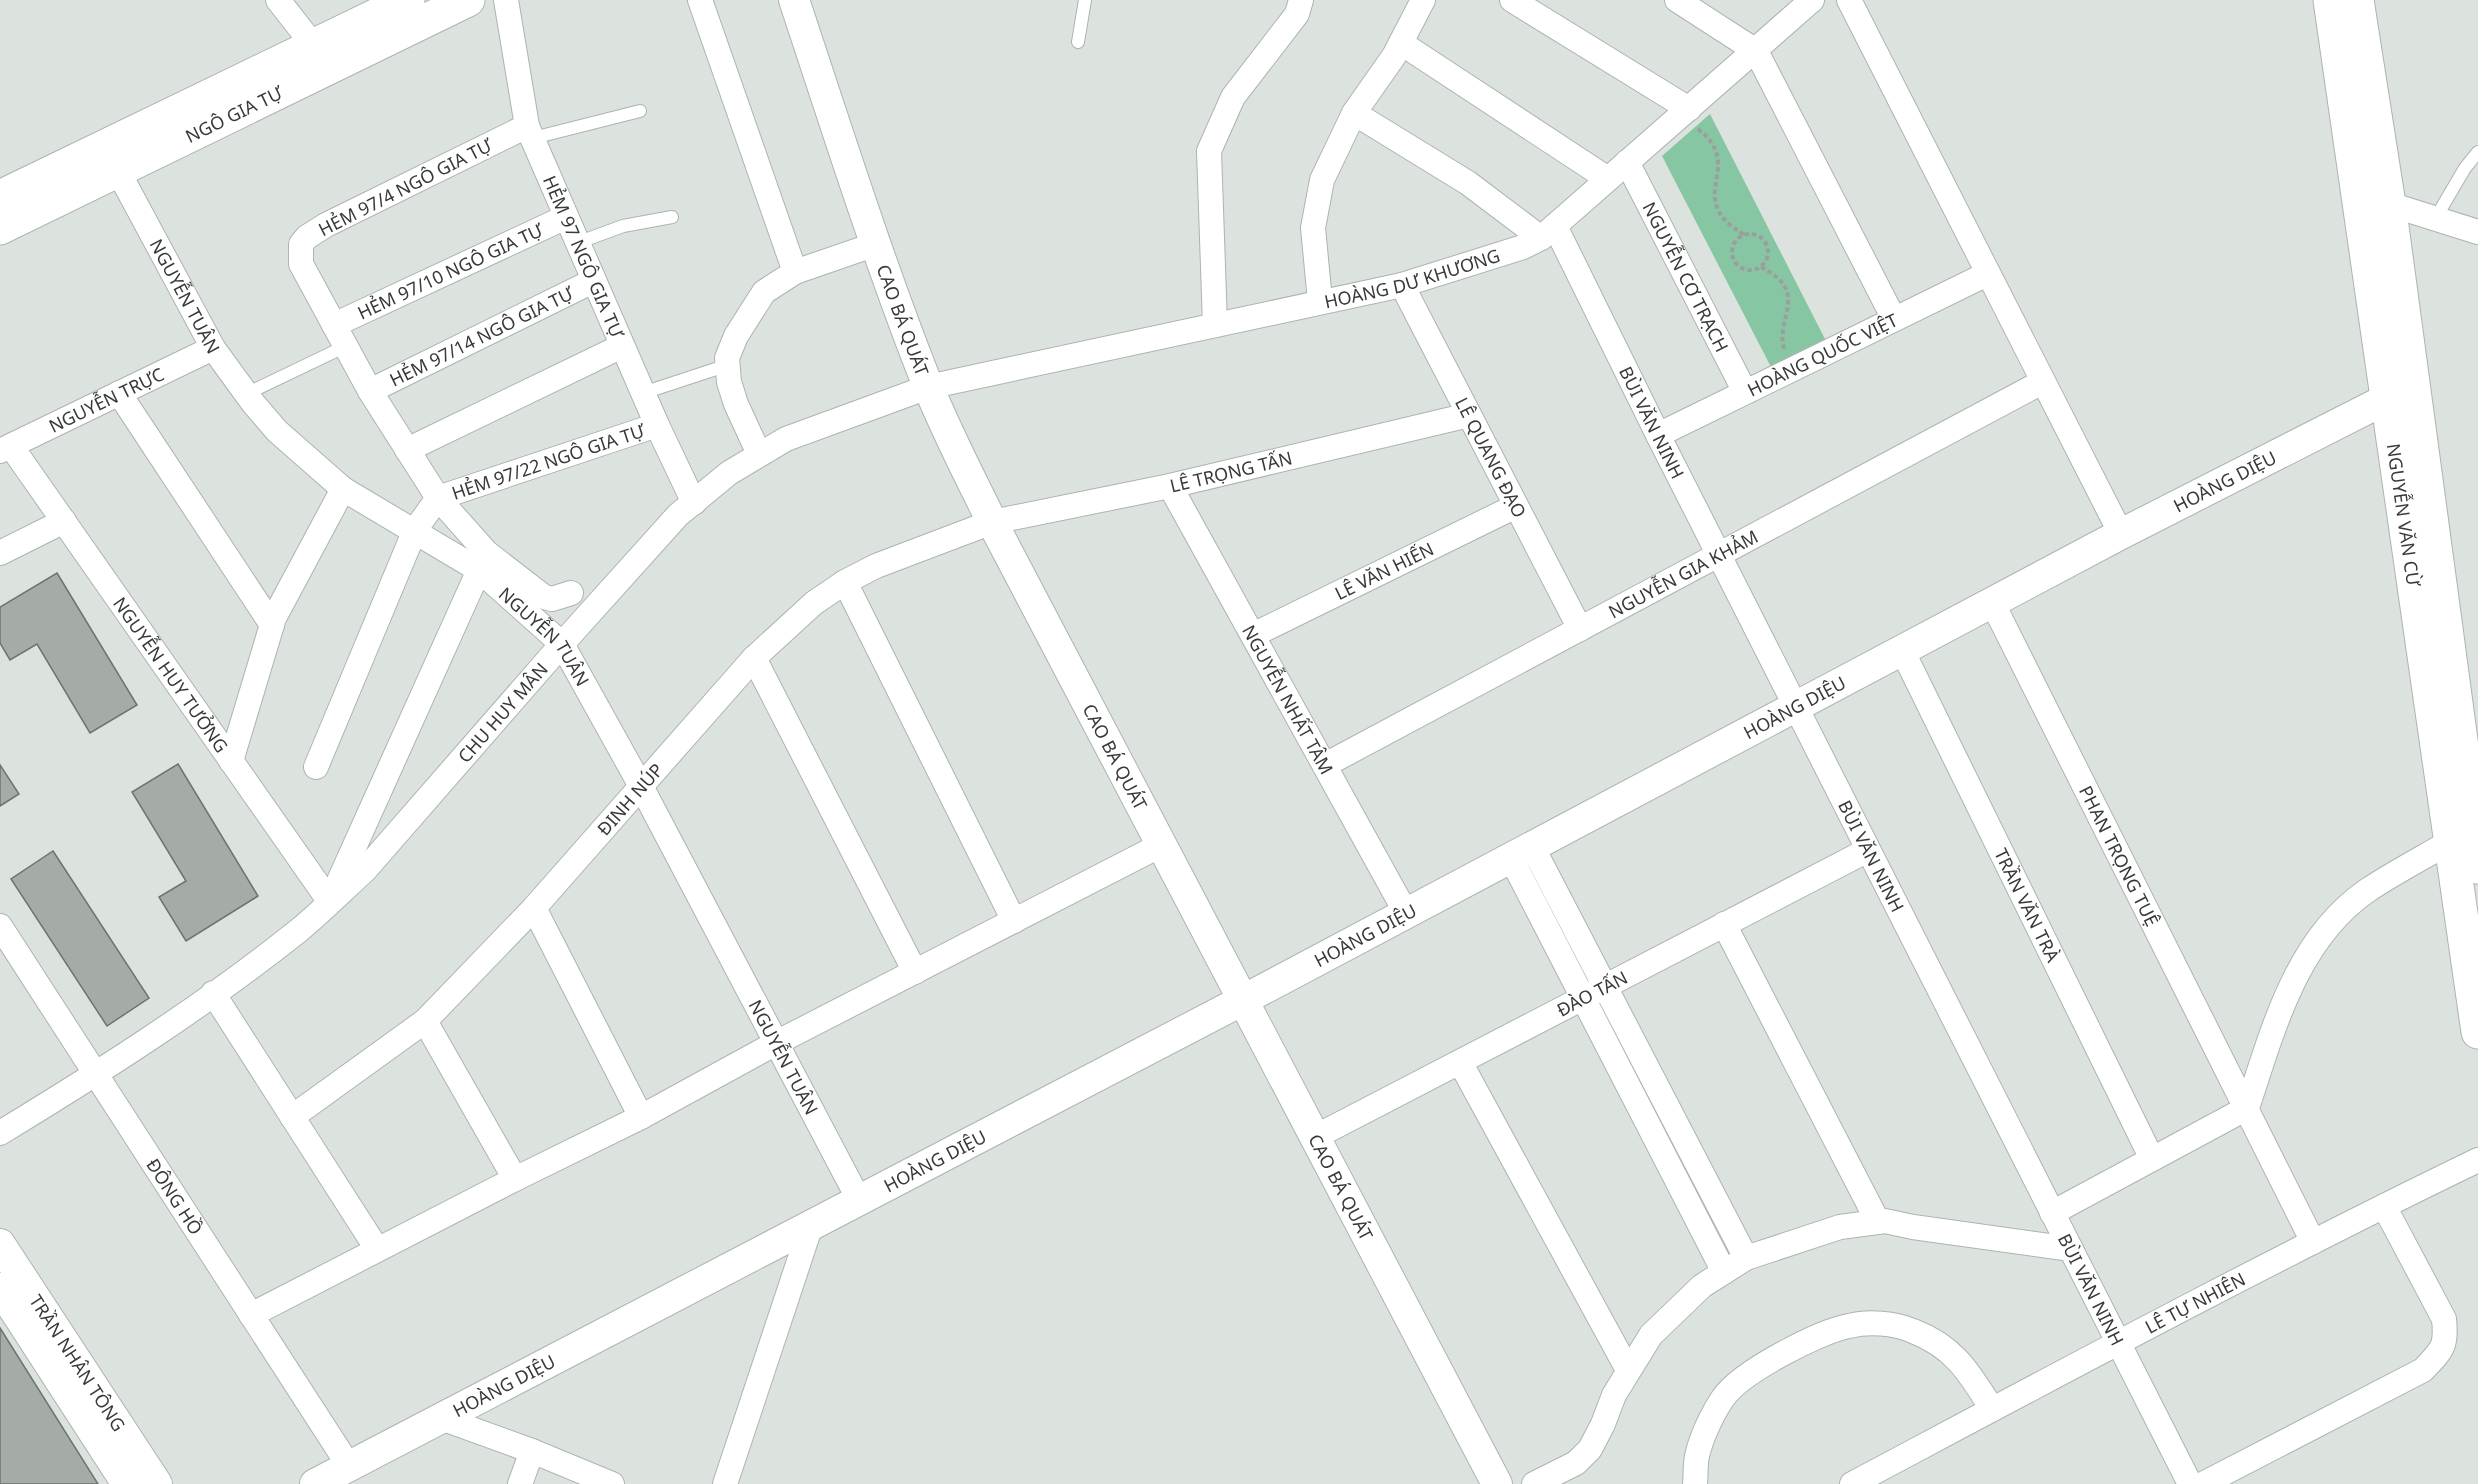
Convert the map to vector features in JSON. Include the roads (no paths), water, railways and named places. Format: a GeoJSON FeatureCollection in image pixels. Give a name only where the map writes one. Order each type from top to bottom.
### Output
{"type":"FeatureCollection","features":[{"type":"Feature","properties":{"kind":"main road","name":"NGÔ GIA TỰ"},"geometry":{"type":"LineString","coordinates":[[319,58],[408,0]]}},
{"type":"Feature","properties":{"kind":"main road","name":"NGÔ GIA TỰ"},"geometry":{"type":"LineString","coordinates":[[0,228],[112,159],[319,58],[468,0]]}},
{"type":"Feature","properties":{"kind":"main road","name":"NGUYỄN VĂN CỪ"},"geometry":{"type":"LineString","coordinates":[[2330,0],[2375,206]]}},
{"type":"Feature","properties":{"kind":"main road","name":"NGUYỄN VĂN CỪ"},"geometry":{"type":"LineString","coordinates":[[2357,0],[2375,206],[2400,392],[2467,831],[2478,1032]]}},
{"type":"Feature","properties":{"kind":"main road","name":"NGÔ GIA TỰ"},"geometry":{"type":"LineString","coordinates":[[0,197],[112,159]]}},
{"type":"Feature","properties":{"kind":"main road","name":"NGUYỄN VĂN CỪ"},"geometry":{"type":"LineString","coordinates":[[2467,831],[2478,867]]}},
{"type":"Feature","properties":{"kind":"street"},"geometry":{"type":"LineString","coordinates":[[278,0],[319,58]]}},
{"type":"Feature","properties":{"kind":"street","name":"HẺM 97 NGÔ GIA TỰ"},"geometry":{"type":"LineString","coordinates":[[506,0],[530,132],[593,281],[694,502]]}},
{"type":"Feature","properties":{"kind":"street"},"geometry":{"type":"LineString","coordinates":[[700,0],[795,272]]}},
{"type":"Feature","properties":{"kind":"street","name":"CAO BÁ QUÁT"},"geometry":{"type":"LineString","coordinates":[[794,0],[876,244],[928,387],[992,522],[1497,1484]]}},
{"type":"Feature","properties":{"kind":"street"},"geometry":{"type":"LineString","coordinates":[[1215,325],[1209,151],[1233,97],[1297,14],[1301,0]]}},
{"type":"Feature","properties":{"kind":"street"},"geometry":{"type":"LineString","coordinates":[[1320,301],[1313,228],[1322,180],[1354,114],[1401,43],[1423,0]]}},
{"type":"Feature","properties":{"kind":"street"},"geometry":{"type":"LineString","coordinates":[[1512,0],[1685,113]]}},
{"type":"Feature","properties":{"kind":"street"},"geometry":{"type":"LineString","coordinates":[[1677,0],[1756,51],[1894,319]]}},
{"type":"Feature","properties":{"kind":"street","name":"HOÀNG DƯ KHƯƠNG"},"geometry":{"type":"LineString","coordinates":[[928,387],[1402,285],[1523,247],[1548,232],[1812,0]]}},
{"type":"Feature","properties":{"kind":"street"},"geometry":{"type":"LineString","coordinates":[[1849,0],[2121,534]]}},
{"type":"Feature","properties":{"kind":"street"},"geometry":{"type":"LineString","coordinates":[[1401,43],[1608,179]]}},
{"type":"Feature","properties":{"kind":"street"},"geometry":{"type":"LineString","coordinates":[[1354,114],[1548,232]]}},
{"type":"Feature","properties":{"kind":"street","name":"HẺM 97/4 NGÔ GIA TỰ"},"geometry":{"type":"LineString","coordinates":[[334,325],[301,264],[301,244],[307,237],[326,225],[530,132]]}},
{"type":"Feature","properties":{"kind":"street","name":"NGUYỄN TUÂN"},"geometry":{"type":"LineString","coordinates":[[112,159],[213,348],[246,394],[277,431],[343,489],[479,570],[562,644],[642,788],[859,1200]]}},
{"type":"Feature","properties":{"kind":"street","name":"NGUYỄN CƠ TRẠCH"},"geometry":{"type":"LineString","coordinates":[[1627,162],[1745,392]]}},
{"type":"Feature","properties":{"kind":"street"},"geometry":{"type":"LineString","coordinates":[[2375,206],[2435,219],[2478,232]]}},
{"type":"Feature","properties":{"kind":"street","name":"HẺM 97/10 NGÔ GIA TỰ"},"geometry":{"type":"LineString","coordinates":[[334,325],[566,217]]}},
{"type":"Feature","properties":{"kind":"street","name":"BÙI VĂN NINH"},"geometry":{"type":"LineString","coordinates":[[1548,232],[1658,435],[2190,1484]]}},
{"type":"Feature","properties":{"kind":"street"},"geometry":{"type":"LineString","coordinates":[[759,454],[736,404],[729,382],[728,358],[736,336],[764,292],[795,272],[876,244]]}},
{"type":"Feature","properties":{"kind":"street","name":"HOÀNG QUỐC VIỆT"},"geometry":{"type":"LineString","coordinates":[[1658,435],[1987,274]]}},
{"type":"Feature","properties":{"kind":"street","name":"HẺM 97/14 NGÔ GIA TỰ"},"geometry":{"type":"LineString","coordinates":[[370,391],[593,281]]}},
{"type":"Feature","properties":{"kind":"street","name":"LÊ QUANG ĐẠO"},"geometry":{"type":"LineString","coordinates":[[1402,285],[1580,629]]}},
{"type":"Feature","properties":{"kind":"street"},"geometry":{"type":"LineString","coordinates":[[334,325],[370,391],[438,498],[486,552],[544,597],[552,599],[570,593]]}},
{"type":"Feature","properties":{"kind":"street"},"geometry":{"type":"LineString","coordinates":[[407,450],[622,346]]}},
{"type":"Feature","properties":{"kind":"street","name":"NGUYỄN TRỰC"},"geometry":{"type":"LineString","coordinates":[[6,448],[213,348]]}},
{"type":"Feature","properties":{"kind":"street","name":"NGUYỄN GIA KHẢM"},"geometry":{"type":"LineString","coordinates":[[1324,765],[2042,382]]}},
{"type":"Feature","properties":{"kind":"street","name":"CHU HUY MÂN"},"geometry":{"type":"LineString","coordinates":[[0,1133],[96,1075],[298,931],[365,870],[678,515],[729,473],[786,439],[928,387]]}},
{"type":"Feature","properties":{"kind":"street","name":"HOÀNG DIỆU"},"geometry":{"type":"LineString","coordinates":[[315,1484],[1243,1000],[2121,534],[2400,392]]}},
{"type":"Feature","properties":{"kind":"street"},"geometry":{"type":"LineString","coordinates":[[119,393],[272,625]]}},
{"type":"Feature","properties":{"kind":"street","name":"LÊ TRỌNG TẤN"},"geometry":{"type":"LineString","coordinates":[[992,522],[1170,486],[1469,415]]}},
{"type":"Feature","properties":{"kind":"street","name":"HẺM 97/22 NGÔ GIA TỰ"},"geometry":{"type":"LineString","coordinates":[[438,498],[657,425]]}},
{"type":"Feature","properties":{"kind":"street","name":"NGUYỄN HUY TƯỞNG"},"geometry":{"type":"LineString","coordinates":[[6,448],[64,521],[330,902]]}},
{"type":"Feature","properties":{"kind":"street","name":"NGUYỄN NHẤT TÂM"},"geometry":{"type":"LineString","coordinates":[[1170,486],[1406,913]]}},
{"type":"Feature","properties":{"kind":"street"},"geometry":{"type":"LineString","coordinates":[[231,761],[272,625],[343,489]]}},
{"type":"Feature","properties":{"kind":"street"},"geometry":{"type":"LineString","coordinates":[[316,767],[415,530],[438,498]]}},
{"type":"Feature","properties":{"kind":"street","name":"LÊ VĂN HIẾN"},"geometry":{"type":"LineString","coordinates":[[1252,635],[1516,506]]}},
{"type":"Feature","properties":{"kind":"street"},"geometry":{"type":"LineString","coordinates":[[0,553],[64,521]]}},
{"type":"Feature","properties":{"kind":"street","name":"ĐINH NÚP"},"geometry":{"type":"LineString","coordinates":[[292,1117],[425,1021],[534,908],[642,788],[754,658],[814,603],[845,582],[876,566],[992,522]]}},
{"type":"Feature","properties":{"kind":"street"},"geometry":{"type":"LineString","coordinates":[[330,902],[479,570]]}},
{"type":"Feature","properties":{"kind":"street"},"geometry":{"type":"LineString","coordinates":[[845,582],[1014,921]]}},
{"type":"Feature","properties":{"kind":"street","name":"PHAN TRỌNG TUỆ"},"geometry":{"type":"LineString","coordinates":[[1992,602],[2313,1242]]}},
{"type":"Feature","properties":{"kind":"street","name":"TRẦN VĂN TRÀ"},"geometry":{"type":"LineString","coordinates":[[1902,650],[2152,1159]]}},
{"type":"Feature","properties":{"kind":"street"},"geometry":{"type":"LineString","coordinates":[[754,658],[915,972]]}},
{"type":"Feature","properties":{"kind":"street"},"geometry":{"type":"LineString","coordinates":[[2052,1213],[2247,1108],[2279,1011],[2314,945],[2366,891],[2467,831]]}},
{"type":"Feature","properties":{"kind":"street"},"geometry":{"type":"LineString","coordinates":[[251,1315],[514,1179],[640,1117],[776,1043],[1161,845]]}},
{"type":"Feature","properties":{"kind":"street","name":"ĐÀO TẤN"},"geometry":{"type":"LineString","coordinates":[[1315,1137],[1869,850]]}},
{"type":"Feature","properties":{"kind":"street"},"geometry":{"type":"LineString","coordinates":[[1521,852],[1605,987],[1746,1258]]}},
{"type":"Feature","properties":{"kind":"street"},"geometry":{"type":"LineString","coordinates":[[1521,852],[1583,998],[1724,1272]]}},
{"type":"Feature","properties":{"kind":"street"},"geometry":{"type":"LineString","coordinates":[[534,908],[640,1117]]}},
{"type":"Feature","properties":{"kind":"street"},"geometry":{"type":"LineString","coordinates":[[1724,924],[1878,1222]]}},
{"type":"Feature","properties":{"kind":"street","name":"ĐÔNG HỒ"},"geometry":{"type":"LineString","coordinates":[[0,926],[349,1466]]}},
{"type":"Feature","properties":{"kind":"street"},"geometry":{"type":"LineString","coordinates":[[213,993],[377,1249]]}},
{"type":"Feature","properties":{"kind":"street"},"geometry":{"type":"LineString","coordinates":[[425,1021],[514,1179]]}},
{"type":"Feature","properties":{"kind":"street"},"geometry":{"type":"LineString","coordinates":[[1460,1062],[1628,1370]]}},
{"type":"Feature","properties":{"kind":"street","name":"LÊ TỰ NHIÊN"},"geometry":{"type":"LineString","coordinates":[[1852,1484],[2313,1242],[2478,1160]]}},
{"type":"Feature","properties":{"kind":"street"},"geometry":{"type":"LineString","coordinates":[[2204,1484],[2423,1370],[2438,1354],[2446,1340],[2444,1319],[2384,1206]]}},
{"type":"Feature","properties":{"kind":"street"},"geometry":{"type":"LineString","coordinates":[[1534,1484],[1576,1463],[1590,1449],[1614,1395],[1651,1335],[1702,1286],[1746,1258],[1840,1227],[1885,1221],[2071,1249]]}},
{"type":"Feature","properties":{"kind":"street"},"geometry":{"type":"LineString","coordinates":[[725,1484],[812,1225]]}},
{"type":"Feature","properties":{"kind":"street","name":"TRẦN NHÂN TÔNG"},"geometry":{"type":"LineString","coordinates":[[0,1244],[157,1484]]}},
{"type":"Feature","properties":{"kind":"street","name":"TRẦN NHÂN TÔNG"},"geometry":{"type":"LineString","coordinates":[[0,1288],[127,1484]]}},
{"type":"Feature","properties":{"kind":"street"},"geometry":{"type":"LineString","coordinates":[[1695,1484],[1697,1456],[1724,1396],[1754,1371],[1796,1346],[1850,1325],[1879,1323],[1911,1330],[1934,1341],[1964,1365],[1992,1409]]}},
{"type":"Feature","properties":{"kind":"street"},"geometry":{"type":"LineString","coordinates":[[441,1418],[532,1451],[612,1484]]}},
{"type":"Feature","properties":{"kind":"street"},"geometry":{"type":"LineString","coordinates":[[520,1484],[532,1451]]}},
{"type":"Feature","properties":{"kind":"lane"},"geometry":{"type":"LineString","coordinates":[[1078,42],[1085,0]]}},
{"type":"Feature","properties":{"kind":"lane"},"geometry":{"type":"LineString","coordinates":[[530,132],[640,111]]}},
{"type":"Feature","properties":{"kind":"lane"},"geometry":{"type":"LineString","coordinates":[[2435,219],[2464,168],[2478,152]]}},
{"type":"Feature","properties":{"kind":"lane"},"geometry":{"type":"LineString","coordinates":[[577,243],[623,226],[672,217]]}},
{"type":"Feature","properties":{"kind":"lane"},"geometry":{"type":"LineString","coordinates":[[246,394],[346,346]]}},
{"type":"Feature","properties":{"kind":"lane"},"geometry":{"type":"LineString","coordinates":[[643,393],[728,365]]}}]}
